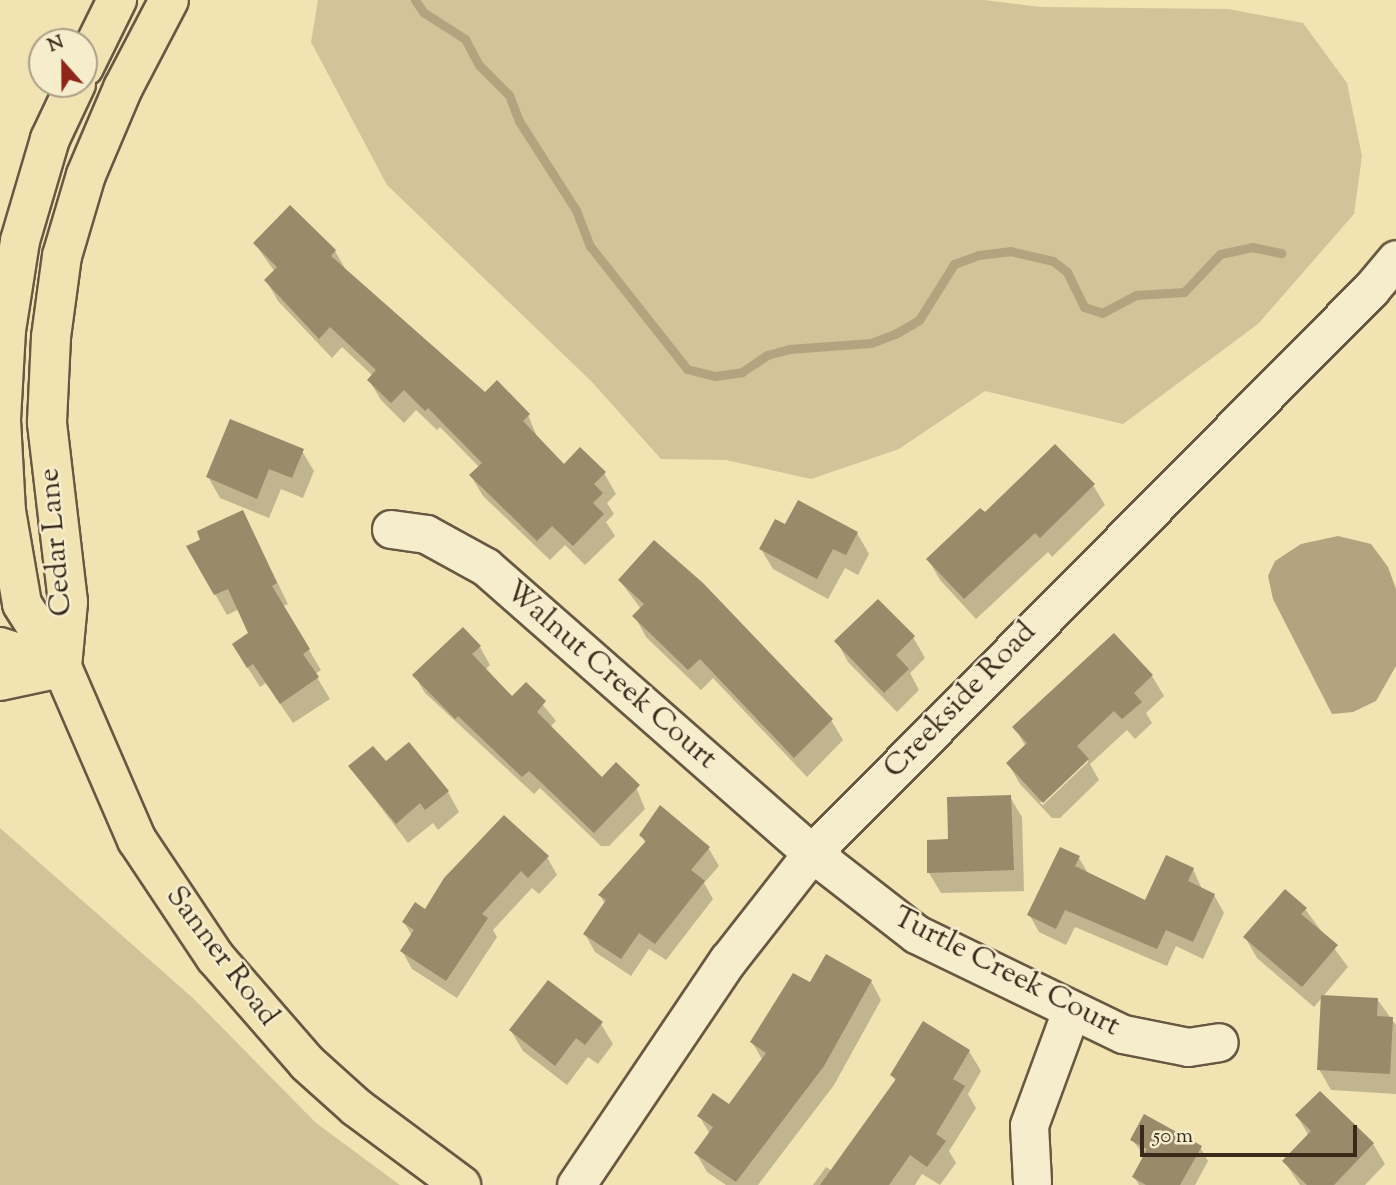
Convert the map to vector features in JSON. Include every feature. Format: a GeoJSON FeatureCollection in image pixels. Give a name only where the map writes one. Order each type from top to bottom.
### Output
{"type":"FeatureCollection","features":[{"type":"Feature","properties":{"kind":"main road"},"geometry":{"type":"LineString","coordinates":[[98,39],[117,0]]}},
{"type":"Feature","properties":{"kind":"main road","name":"Cedar Lane"},"geometry":{"type":"LineString","coordinates":[[62,667],[68,602],[47,422],[51,338],[62,256],[86,175],[169,0]]}},
{"type":"Feature","properties":{"kind":"main road","name":"Cedar Lane"},"geometry":{"type":"LineString","coordinates":[[62,667],[22,604],[3,517],[1,420],[6,330],[18,254],[50,139],[69,98]]}},
{"type":"Feature","properties":{"kind":"main road"},"geometry":{"type":"LineString","coordinates":[[0,647],[62,667]]}},
{"type":"Feature","properties":{"kind":"main road"},"geometry":{"type":"LineString","coordinates":[[0,681],[62,667]]}},
{"type":"Feature","properties":{"kind":"main road","name":"Sanner Road"},"geometry":{"type":"LineString","coordinates":[[62,667],[137,839],[215,957],[307,1063],[356,1107],[461,1185]]}},
{"type":"Feature","properties":{"kind":"street","name":"Creekside Road"},"geometry":{"type":"LineString","coordinates":[[576,1185],[728,960],[812,853],[1371,289],[1396,259]]}},
{"type":"Feature","properties":{"kind":"street","name":"Walnut Creek Court"},"geometry":{"type":"LineString","coordinates":[[391,529],[426,534],[486,567],[812,853]]}},
{"type":"Feature","properties":{"kind":"street","name":"Turtle Creek Court"},"geometry":{"type":"LineString","coordinates":[[812,853],[916,934],[1072,1011],[1158,1044],[1188,1047],[1219,1042]]}},
{"type":"Feature","properties":{"kind":"street"},"geometry":{"type":"LineString","coordinates":[[1032,1182],[1029,1125],[1072,1011]]}},
{"type":"Feature","properties":{"kind":"shaded area"},"geometry":{"type":"Polygon","coordinates":[[[318,0],[984,0],[1041,7],[1228,9],[1303,23],[1347,83],[1362,156],[1354,214],[1258,324],[1123,424],[985,391],[899,449],[811,479],[726,460],[661,459],[592,382],[387,185],[311,42],[318,0]]]}},
{"type":"Feature","properties":{"kind":"shaded area"},"geometry":{"type":"Polygon","coordinates":[[[1338,536],[1371,544],[1388,567],[1396,589],[1396,666],[1376,701],[1353,712],[1332,714],[1273,599],[1268,576],[1275,561],[1301,544],[1338,536]]]}},
{"type":"Feature","properties":{"kind":"shaded area"},"geometry":{"type":"Polygon","coordinates":[[[0,828],[194,999],[316,1123],[400,1185],[0,1185],[0,828]]]}},
{"type":"Feature","properties":{"kind":"building"},"geometry":{"type":"Polygon","coordinates":[[[290,205],[336,250],[331,256],[485,392],[497,380],[530,414],[523,421],[564,464],[580,447],[606,472],[594,484],[603,493],[593,503],[604,514],[573,546],[552,526],[537,541],[469,475],[482,463],[428,408],[425,411],[404,390],[391,403],[367,380],[376,370],[330,327],[319,339],[264,280],[277,267],[253,243],[290,205]]]}},
{"type":"Feature","properties":{"kind":"building"},"geometry":{"type":"Polygon","coordinates":[[[230,419],[304,449],[292,478],[269,469],[257,499],[206,477],[230,419]]]}},
{"type":"Feature","properties":{"kind":"building"},"geometry":{"type":"Polygon","coordinates":[[[1055,444],[1095,484],[1040,538],[1035,533],[964,599],[926,559],[980,508],[985,512],[1055,444]]]}},
{"type":"Feature","properties":{"kind":"building"},"geometry":{"type":"Polygon","coordinates":[[[798,500],[858,532],[846,555],[833,549],[817,579],[759,549],[775,519],[785,524],[798,500]]]}},
{"type":"Feature","properties":{"kind":"building"},"geometry":{"type":"Polygon","coordinates":[[[243,510],[277,583],[272,586],[310,649],[303,654],[319,677],[280,704],[253,664],[247,668],[232,644],[248,633],[228,589],[214,595],[186,546],[200,540],[197,531],[243,510]]]}},
{"type":"Feature","properties":{"kind":"building"},"geometry":{"type":"Polygon","coordinates":[[[654,540],[703,583],[833,719],[794,758],[700,659],[688,670],[632,616],[644,604],[618,580],[654,540]]]}},
{"type":"Feature","properties":{"kind":"building"},"geometry":{"type":"Polygon","coordinates":[[[878,599],[915,636],[896,655],[909,669],[884,693],[834,641],[878,599]]]}},
{"type":"Feature","properties":{"kind":"building"},"geometry":{"type":"Polygon","coordinates":[[[463,627],[481,646],[472,654],[512,696],[526,682],[546,701],[537,712],[602,777],[616,762],[640,785],[594,833],[529,771],[522,777],[458,716],[455,719],[412,675],[463,627]]]}},
{"type":"Feature","properties":{"kind":"building"},"geometry":{"type":"Polygon","coordinates":[[[1114,633],[1153,675],[1134,693],[1142,702],[1122,719],[1114,711],[1077,746],[1089,759],[1043,803],[1006,763],[1027,743],[1012,727],[1114,633]]]}},
{"type":"Feature","properties":{"kind":"building"},"geometry":{"type":"Polygon","coordinates":[[[409,742],[449,791],[425,810],[420,803],[396,824],[348,766],[373,746],[386,761],[409,742]]]}},
{"type":"Feature","properties":{"kind":"building"},"geometry":{"type":"Polygon","coordinates":[[[1011,795],[1014,870],[927,873],[927,840],[948,839],[947,797],[1011,795]]]}},
{"type":"Feature","properties":{"kind":"building"},"geometry":{"type":"Polygon","coordinates":[[[660,805],[710,847],[691,870],[705,881],[655,944],[639,933],[621,959],[583,934],[606,900],[598,895],[646,841],[639,835],[660,805]]]}},
{"type":"Feature","properties":{"kind":"building"},"geometry":{"type":"Polygon","coordinates":[[[504,815],[549,856],[528,878],[521,871],[482,914],[488,918],[446,981],[400,951],[414,930],[402,922],[415,902],[425,909],[444,878],[504,815]]]}},
{"type":"Feature","properties":{"kind":"building"},"geometry":{"type":"Polygon","coordinates":[[[1060,847],[1080,856],[1075,866],[1145,900],[1166,855],[1194,868],[1188,881],[1215,894],[1193,942],[1166,930],[1157,949],[1065,910],[1056,929],[1027,915],[1060,847]]]}},
{"type":"Feature","properties":{"kind":"building"},"geometry":{"type":"Polygon","coordinates":[[[1285,889],[1307,908],[1301,914],[1338,945],[1302,987],[1243,937],[1285,889]]]}},
{"type":"Feature","properties":{"kind":"building"},"geometry":{"type":"Polygon","coordinates":[[[826,954],[872,980],[824,1066],[736,1182],[694,1153],[713,1127],[697,1116],[713,1093],[729,1104],[766,1053],[750,1042],[793,973],[810,982],[826,954]]]}},
{"type":"Feature","properties":{"kind":"building"},"geometry":{"type":"Polygon","coordinates":[[[548,980],[603,1022],[585,1045],[576,1038],[555,1066],[509,1030],[548,980]]]}},
{"type":"Feature","properties":{"kind":"building"},"geometry":{"type":"Polygon","coordinates":[[[1321,995],[1378,998],[1377,1016],[1393,1017],[1390,1074],[1317,1070],[1321,995]]]}},
{"type":"Feature","properties":{"kind":"building"},"geometry":{"type":"Polygon","coordinates":[[[923,1021],[970,1050],[953,1079],[965,1086],[936,1134],[946,1141],[927,1167],[910,1155],[889,1185],[820,1185],[896,1079],[890,1075],[923,1021]]]}},
{"type":"Feature","properties":{"kind":"building"},"geometry":{"type":"Polygon","coordinates":[[[1320,1091],[1374,1143],[1334,1185],[1307,1185],[1282,1161],[1311,1131],[1295,1115],[1320,1091]]]}},
{"type":"Feature","properties":{"kind":"building"},"geometry":{"type":"Polygon","coordinates":[[[1144,1114],[1202,1146],[1180,1185],[1146,1185],[1132,1177],[1147,1149],[1130,1140],[1144,1114]]]}},
{"type":"Feature","properties":{"kind":"waterway"},"geometry":{"type":"LineString","coordinates":[[415,0],[423,12],[465,39],[479,65],[509,95],[519,121],[576,210],[590,246],[687,369],[715,376],[742,372],[767,355],[789,349],[871,343],[895,334],[919,320],[954,264],[979,255],[1010,251],[1053,261],[1067,272],[1084,307],[1102,313],[1136,295],[1184,292],[1220,254],[1252,247],[1281,253]]}}]}
